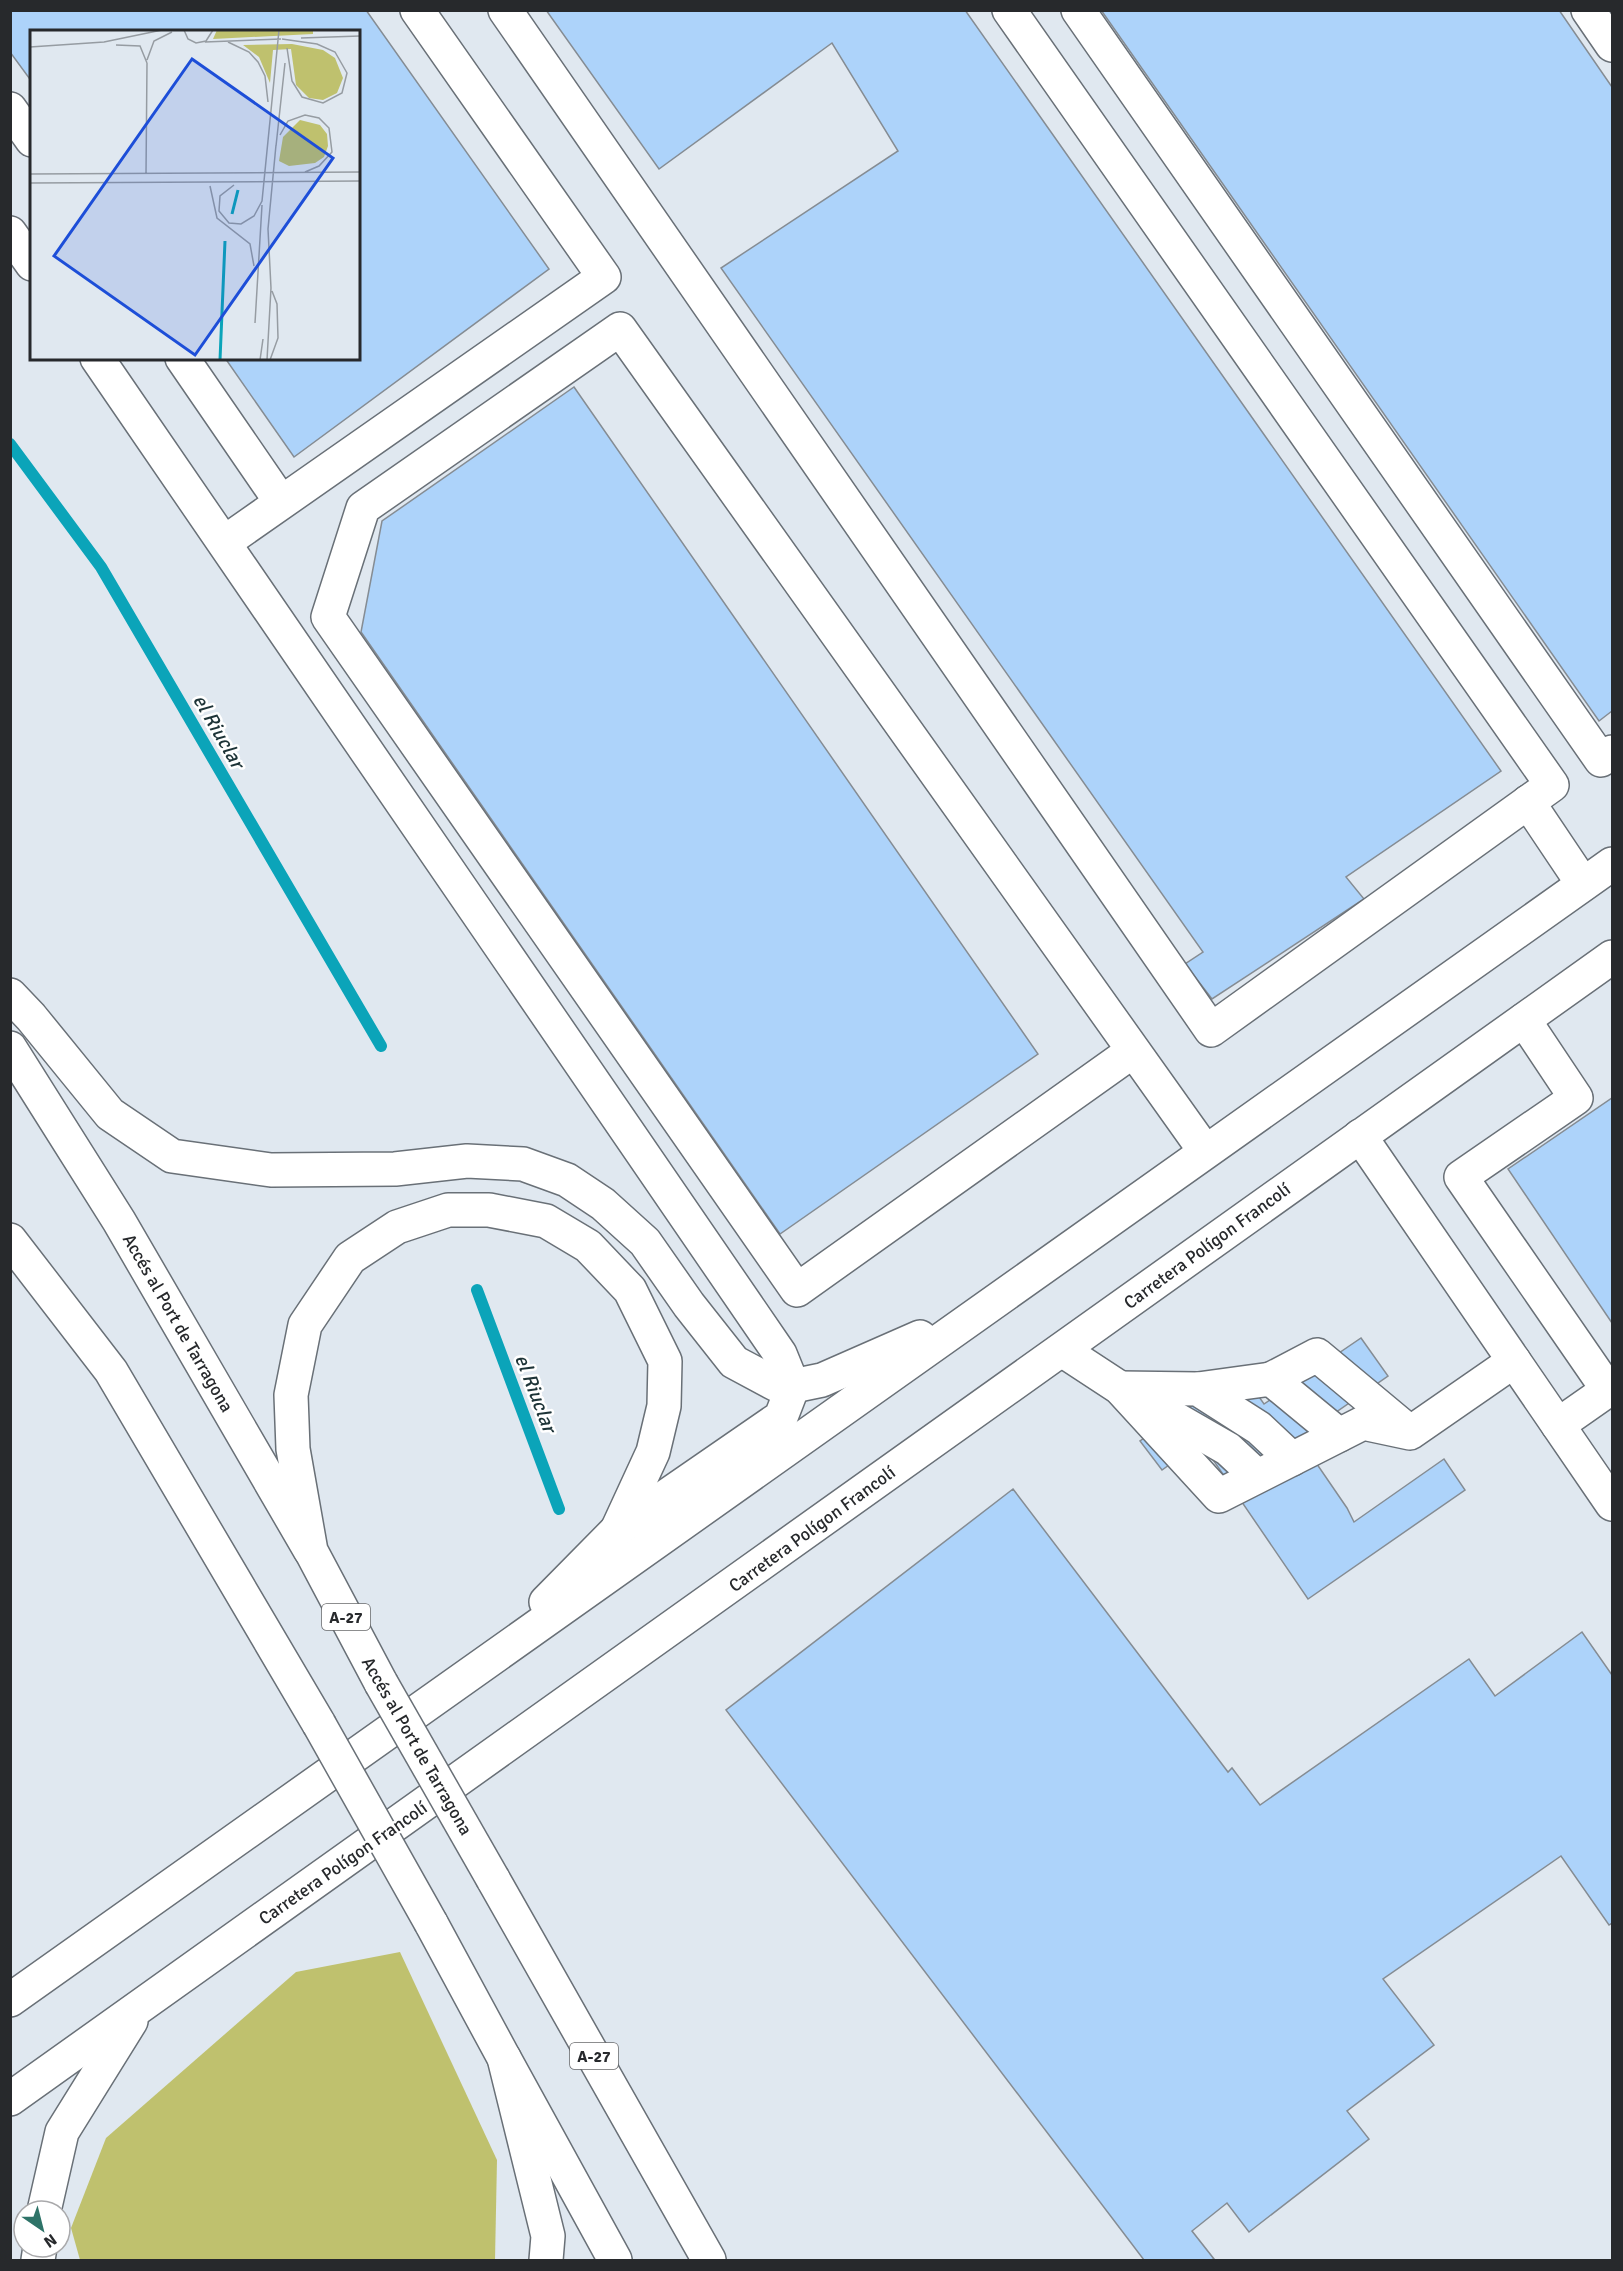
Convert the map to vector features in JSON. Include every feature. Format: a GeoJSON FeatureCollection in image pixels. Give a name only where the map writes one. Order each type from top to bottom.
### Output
{"type":"FeatureCollection","features":[{"type":"Feature","properties":{"kind":"main road"},"geometry":{"type":"LineString","coordinates":[[225,542],[604,277],[417,10]]}},
{"type":"Feature","properties":{"kind":"main road"},"geometry":{"type":"LineString","coordinates":[[505,10],[1211,1030],[1552,785],[1009,10]]}},
{"type":"Feature","properties":{"kind":"main road"},"geometry":{"type":"LineString","coordinates":[[1078,10],[1601,760],[1612,752]]}},
{"type":"Feature","properties":{"kind":"main road"},"geometry":{"type":"LineString","coordinates":[[1588,10],[1612,45]]}},
{"type":"Feature","properties":{"kind":"main road"},"geometry":{"type":"LineString","coordinates":[[10,109],[30,137]]}},
{"type":"Feature","properties":{"kind":"main road"},"geometry":{"type":"LineString","coordinates":[[10,233],[30,261]]}},
{"type":"Feature","properties":{"kind":"main road"},"geometry":{"type":"LineString","coordinates":[[1133,1050],[797,1290],[328,617],[363,507],[620,329],[1205,1151]]}},
{"type":"Feature","properties":{"kind":"main road"},"geometry":{"type":"LineString","coordinates":[[99,360],[780,1354],[794,1386],[781,1417],[617,1530],[548,1599],[499,1655]]}},
{"type":"Feature","properties":{"kind":"main road"},"geometry":{"type":"LineString","coordinates":[[183,360],[281,502]]}},
{"type":"Feature","properties":{"kind":"main road"},"geometry":{"type":"LineString","coordinates":[[1528,802],[1583,884]]}},
{"type":"Feature","properties":{"kind":"main road"},"geometry":{"type":"LineString","coordinates":[[10,2000],[1612,864]]}},
{"type":"Feature","properties":{"kind":"main road","name":"Carretera Polígon Francolí"},"geometry":{"type":"LineString","coordinates":[[10,2099],[1612,957]]}},
{"type":"Feature","properties":{"kind":"main road"},"geometry":{"type":"LineString","coordinates":[[10,995],[31,1017],[110,1114],[172,1156],[271,1170],[395,1169],[467,1161],[523,1164],[567,1180],[603,1204],[645,1242],[734,1362],[777,1385],[794,1386],[822,1380],[982,1310]]}},
{"type":"Feature","properties":{"kind":"main road"},"geometry":{"type":"LineString","coordinates":[[1524,1020],[1576,1098],[1461,1177],[1608,1390],[1558,1425]]}},
{"type":"Feature","properties":{"kind":"main road","name":"Accés al Port de Tarragona"},"geometry":{"type":"LineString","coordinates":[[10,1048],[119,1221],[311,1551],[381,1683],[702,2247],[720,2260]]}},
{"type":"Feature","properties":{"kind":"main road"},"geometry":{"type":"LineString","coordinates":[[1360,1136],[1612,1504]]}},
{"type":"Feature","properties":{"kind":"main road"},"geometry":{"type":"LineString","coordinates":[[311,1551],[293,1449],[291,1395],[305,1325],[350,1258],[397,1227],[448,1210],[489,1210],[546,1221],[588,1246],[630,1290],[665,1361],[664,1406],[653,1452],[617,1530]]}},
{"type":"Feature","properties":{"kind":"main road"},"geometry":{"type":"LineString","coordinates":[[10,1240],[111,1371],[319,1724],[431,1923],[615,2260]]}},
{"type":"Feature","properties":{"kind":"main road"},"geometry":{"type":"LineString","coordinates":[[1062,1350],[1120,1388],[1219,1496],[1363,1423],[1410,1432],[1514,1361]]}},
{"type":"Feature","properties":{"kind":"main road"},"geometry":{"type":"LineString","coordinates":[[1120,1388],[1197,1389],[1271,1379],[1317,1355],[1410,1432]]}},
{"type":"Feature","properties":{"kind":"main road"},"geometry":{"type":"LineString","coordinates":[[1271,1379],[1339,1435]]}},
{"type":"Feature","properties":{"kind":"main road"},"geometry":{"type":"LineString","coordinates":[[1197,1389],[1259,1428],[1292,1459]]}},
{"type":"Feature","properties":{"kind":"main road"},"geometry":{"type":"LineString","coordinates":[[47,2199],[62,2132],[139,2008]]}},
{"type":"Feature","properties":{"kind":"main road"},"geometry":{"type":"LineString","coordinates":[[504,2058],[548,2236],[546,2260]]}},
{"type":"Feature","properties":{"kind":"green space"},"geometry":{"type":"Polygon","coordinates":[[[400,1952],[497,2160],[495,2260],[80,2260],[72,2225],[106,2138],[296,1972],[400,1952]]]}},
{"type":"Feature","properties":{"kind":"building"},"geometry":{"type":"Polygon","coordinates":[[[10,10],[366,10],[549,269],[294,457],[226,360],[360,360],[360,30],[30,30],[30,79],[10,52],[10,10]]]}},
{"type":"Feature","properties":{"kind":"building"},"geometry":{"type":"Polygon","coordinates":[[[546,10],[965,10],[1501,771],[1346,877],[1364,899],[1212,999],[1185,964],[1203,952],[721,268],[898,151],[832,43],[659,169],[546,10]]]}},
{"type":"Feature","properties":{"kind":"building"},"geometry":{"type":"Polygon","coordinates":[[[1101,10],[1559,10],[1612,87],[1612,711],[1599,721],[1101,10]]]}},
{"type":"Feature","properties":{"kind":"building"},"geometry":{"type":"Polygon","coordinates":[[[574,387],[1038,1054],[780,1234],[361,632],[382,521],[574,387]]]}},
{"type":"Feature","properties":{"kind":"building"},"geometry":{"type":"Polygon","coordinates":[[[1612,1098],[1612,1323],[1508,1169],[1612,1098]]]}},
{"type":"Feature","properties":{"kind":"building"},"geometry":{"type":"Polygon","coordinates":[[[1361,1338],[1388,1376],[1299,1438],[1347,1508],[1354,1522],[1444,1459],[1465,1490],[1308,1599],[1201,1442],[1162,1470],[1140,1441],[1241,1371],[1264,1404],[1361,1338]]]}},
{"type":"Feature","properties":{"kind":"building"},"geometry":{"type":"Polygon","coordinates":[[[1013,1489],[1228,1772],[1232,1768],[1260,1805],[1469,1659],[1495,1696],[1582,1632],[1612,1675],[1612,1923],[1609,1925],[1561,1856],[1383,1979],[1434,2045],[1347,2111],[1369,2139],[1249,2232],[1227,2203],[1192,2231],[1214,2259],[1211,2260],[1144,2260],[726,1710],[1013,1489]]]}},
{"type":"Feature","properties":{"kind":"waterway","name":"el Riuclar"},"geometry":{"type":"LineString","coordinates":[[10,444],[101,567],[381,1046]]}},
{"type":"Feature","properties":{"kind":"waterway","name":"el Riuclar"},"geometry":{"type":"LineString","coordinates":[[477,1290],[559,1509]]}}]}
